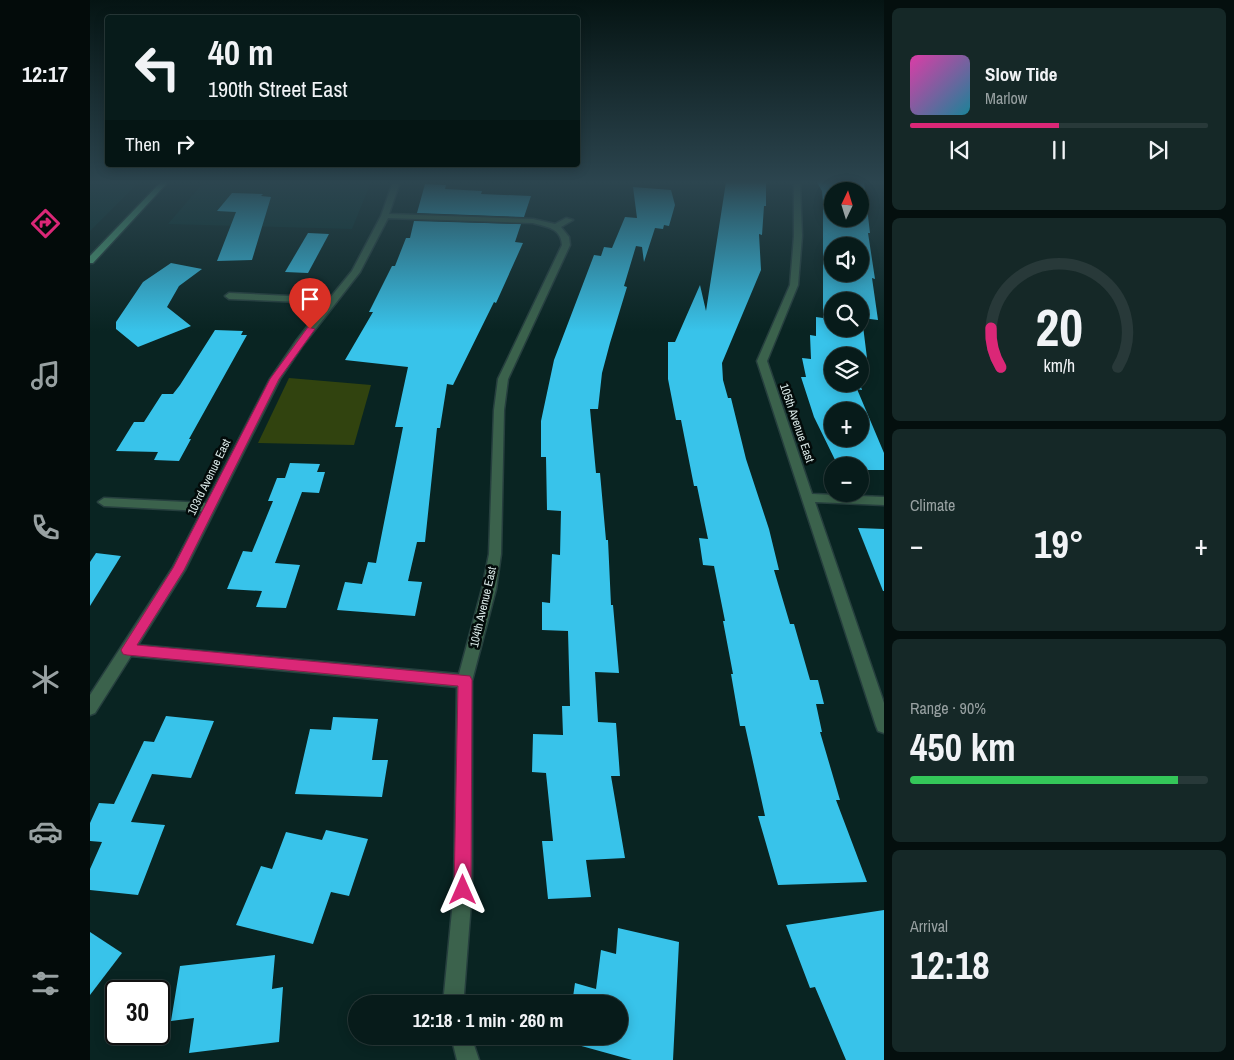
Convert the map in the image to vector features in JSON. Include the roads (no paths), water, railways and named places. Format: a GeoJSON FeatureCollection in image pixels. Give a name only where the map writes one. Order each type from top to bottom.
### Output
{"type":"FeatureCollection","features":[{"type":"Feature","properties":{"kind":"main road"},"geometry":{"type":"LineString","coordinates":[[90,261],[118,231]]}},
{"type":"Feature","properties":{"kind":"street","name":"103rd Avenue East"},"geometry":{"type":"LineString","coordinates":[[90,708],[178,570],[275,379],[356,272],[377,231]]}},
{"type":"Feature","properties":{"kind":"street","name":"104th Avenue East"},"geometry":{"type":"LineString","coordinates":[[454,995],[463,890],[465,680],[489,589],[495,554],[499,420],[503,379],[566,245],[566,239],[562,231]]}},
{"type":"Feature","properties":{"kind":"street","name":"105th Avenue East"},"geometry":{"type":"LineString","coordinates":[[798,231],[794,285],[762,362],[884,726]]}},
{"type":"Feature","properties":{"kind":"street"},"geometry":{"type":"LineString","coordinates":[[229,296],[333,301]]}},
{"type":"Feature","properties":{"kind":"street"},"geometry":{"type":"LineString","coordinates":[[808,498],[884,500]]}},
{"type":"Feature","properties":{"kind":"street"},"geometry":{"type":"LineString","coordinates":[[104,502],[211,507]]}},
{"type":"Feature","properties":{"kind":"street"},"geometry":{"type":"LineString","coordinates":[[127,650],[465,680]]}},
{"type":"Feature","properties":{"kind":"street"},"geometry":{"type":"LineString","coordinates":[[464,1045],[468,1060]]}}]}
